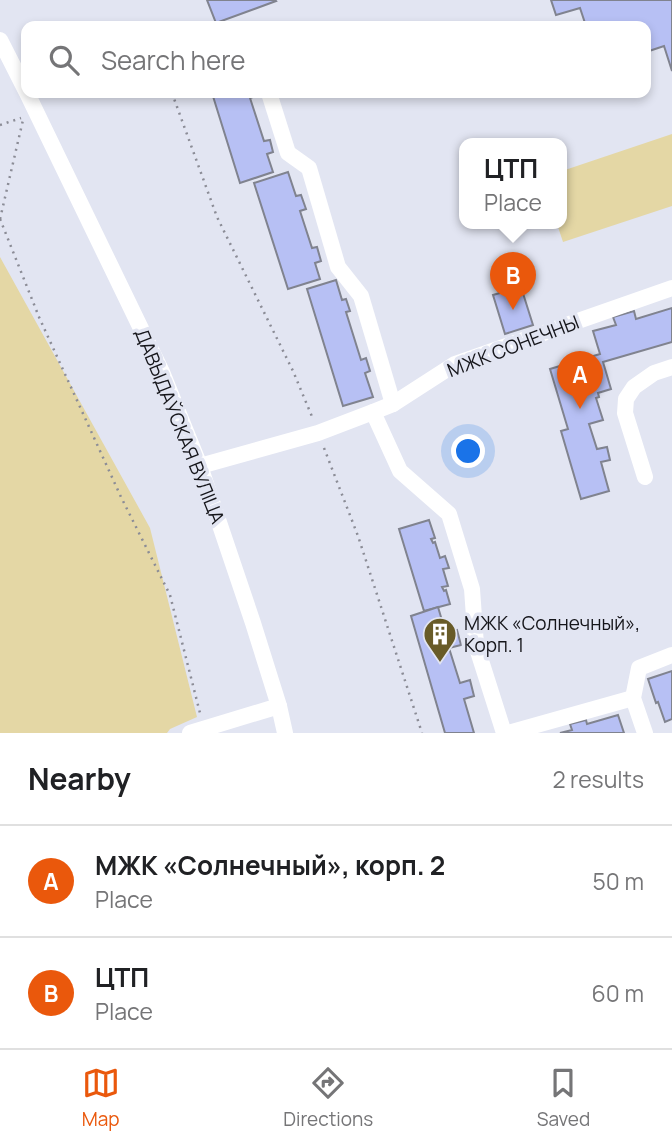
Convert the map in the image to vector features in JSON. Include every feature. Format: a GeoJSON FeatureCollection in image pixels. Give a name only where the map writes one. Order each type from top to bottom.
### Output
{"type":"FeatureCollection","features":[{"type":"Feature","properties":{"kind":"street","name":"ДАВЫДАЎСКАЯ ВУЛІЦА"},"geometry":{"type":"LineString","coordinates":[[0,40],[21,80]]}},
{"type":"Feature","properties":{"kind":"street","name":"ДАВЫДАЎСКАЯ ВУЛІЦА"},"geometry":{"type":"LineString","coordinates":[[30,98],[162,372],[200,466],[279,706],[285,733]]}},
{"type":"Feature","properties":{"kind":"street"},"geometry":{"type":"LineString","coordinates":[[271,98],[288,153],[309,168],[338,267],[361,296],[394,404]]}},
{"type":"Feature","properties":{"kind":"street","name":"МЖК СОНЕЧНЫ"},"geometry":{"type":"LineString","coordinates":[[200,466],[318,433],[394,404],[455,364],[672,288]]}},
{"type":"Feature","properties":{"kind":"street"},"geometry":{"type":"LineString","coordinates":[[645,477],[625,413],[626,399],[634,387],[654,373],[672,367]]}},
{"type":"Feature","properties":{"kind":"street"},"geometry":{"type":"LineString","coordinates":[[373,412],[400,471],[449,514],[472,589],[476,645],[506,733],[633,698]]}},
{"type":"Feature","properties":{"kind":"street"},"geometry":{"type":"LineString","coordinates":[[645,733],[633,698],[639,668],[672,655]]}},
{"type":"Feature","properties":{"kind":"street"},"geometry":{"type":"LineString","coordinates":[[197,731],[279,706]]}},
{"type":"Feature","properties":{"kind":"path"},"geometry":{"type":"LineString","coordinates":[[174,98],[217,217],[293,371],[318,433],[358,536],[422,733]]}},
{"type":"Feature","properties":{"kind":"path"},"geometry":{"type":"LineString","coordinates":[[0,125],[24,117],[0,219],[39,317],[121,497],[170,595],[197,731]]}},
{"type":"Feature","properties":{"kind":"shaded area"},"geometry":{"type":"Polygon","coordinates":[[[672,134],[672,206],[563,242],[559,229],[567,229],[567,169],[672,134]]]}},
{"type":"Feature","properties":{"kind":"shaded area"},"geometry":{"type":"Polygon","coordinates":[[[0,257],[150,528],[197,717],[170,729],[167,733],[0,733],[0,257]]]}},
{"type":"Feature","properties":{"kind":"building"},"geometry":{"type":"Polygon","coordinates":[[[207,0],[276,1],[221,21],[215,21],[207,0]]]}},
{"type":"Feature","properties":{"kind":"building"},"geometry":{"type":"Polygon","coordinates":[[[551,0],[672,0],[672,71],[664,46],[651,50],[651,21],[584,21],[580,8],[556,15],[551,0]]]}},
{"type":"Feature","properties":{"kind":"building"},"geometry":{"type":"Polygon","coordinates":[[[214,98],[250,98],[264,141],[270,140],[273,152],[267,154],[273,172],[240,183],[214,98]]]}},
{"type":"Feature","properties":{"kind":"building"},"geometry":{"type":"Polygon","coordinates":[[[288,172],[296,196],[301,195],[306,209],[300,211],[312,248],[317,247],[321,261],[315,263],[320,279],[288,289],[254,183],[288,172]]]}},
{"type":"Feature","properties":{"kind":"building"},"geometry":{"type":"Polygon","coordinates":[[[336,280],[342,300],[346,299],[350,311],[346,312],[361,360],[366,358],[370,371],[365,373],[373,397],[343,406],[307,289],[336,280]]]}},
{"type":"Feature","properties":{"kind":"building"},"geometry":{"type":"Polygon","coordinates":[[[521,287],[533,325],[505,334],[493,295],[521,287]]]}},
{"type":"Feature","properties":{"kind":"building"},"geometry":{"type":"Polygon","coordinates":[[[672,308],[672,342],[603,362],[611,389],[598,393],[599,397],[596,398],[603,420],[589,424],[597,449],[607,447],[610,460],[601,462],[609,491],[581,499],[561,431],[568,429],[550,369],[600,354],[593,331],[616,325],[613,317],[634,311],[636,319],[672,308]]]}},
{"type":"Feature","properties":{"kind":"building"},"geometry":{"type":"Polygon","coordinates":[[[429,520],[435,538],[431,539],[435,542],[440,558],[445,556],[449,568],[443,569],[448,586],[442,587],[446,590],[450,604],[424,611],[399,529],[429,520]]]}},
{"type":"Feature","properties":{"kind":"building","name":"МЖК «Солнечный», Корп. 1"},"geometry":{"type":"Polygon","coordinates":[[[438,607],[446,634],[457,630],[461,645],[449,648],[460,683],[470,680],[474,696],[464,699],[474,733],[445,733],[411,616],[438,607]]]}},
{"type":"Feature","properties":{"kind":"building"},"geometry":{"type":"Polygon","coordinates":[[[672,671],[672,719],[665,722],[648,679],[672,671]]]}},
{"type":"Feature","properties":{"kind":"building"},"geometry":{"type":"Polygon","coordinates":[[[618,715],[624,733],[560,733],[572,730],[570,724],[586,720],[587,724],[618,715]]]}},
{"type":"Feature","properties":{"kind":"place","name":"ЦТП"},"geometry":{"type":"Point","coordinates":[513,310]}},
{"type":"Feature","properties":{"kind":"place","name":"МЖК «Солнечный», корп. 2"},"geometry":{"type":"Point","coordinates":[580,409]}},
{"type":"Feature","properties":{"kind":"place","name":"МЖК «Солнечный», Корп. 1"},"geometry":{"type":"Point","coordinates":[440,664]}}]}
